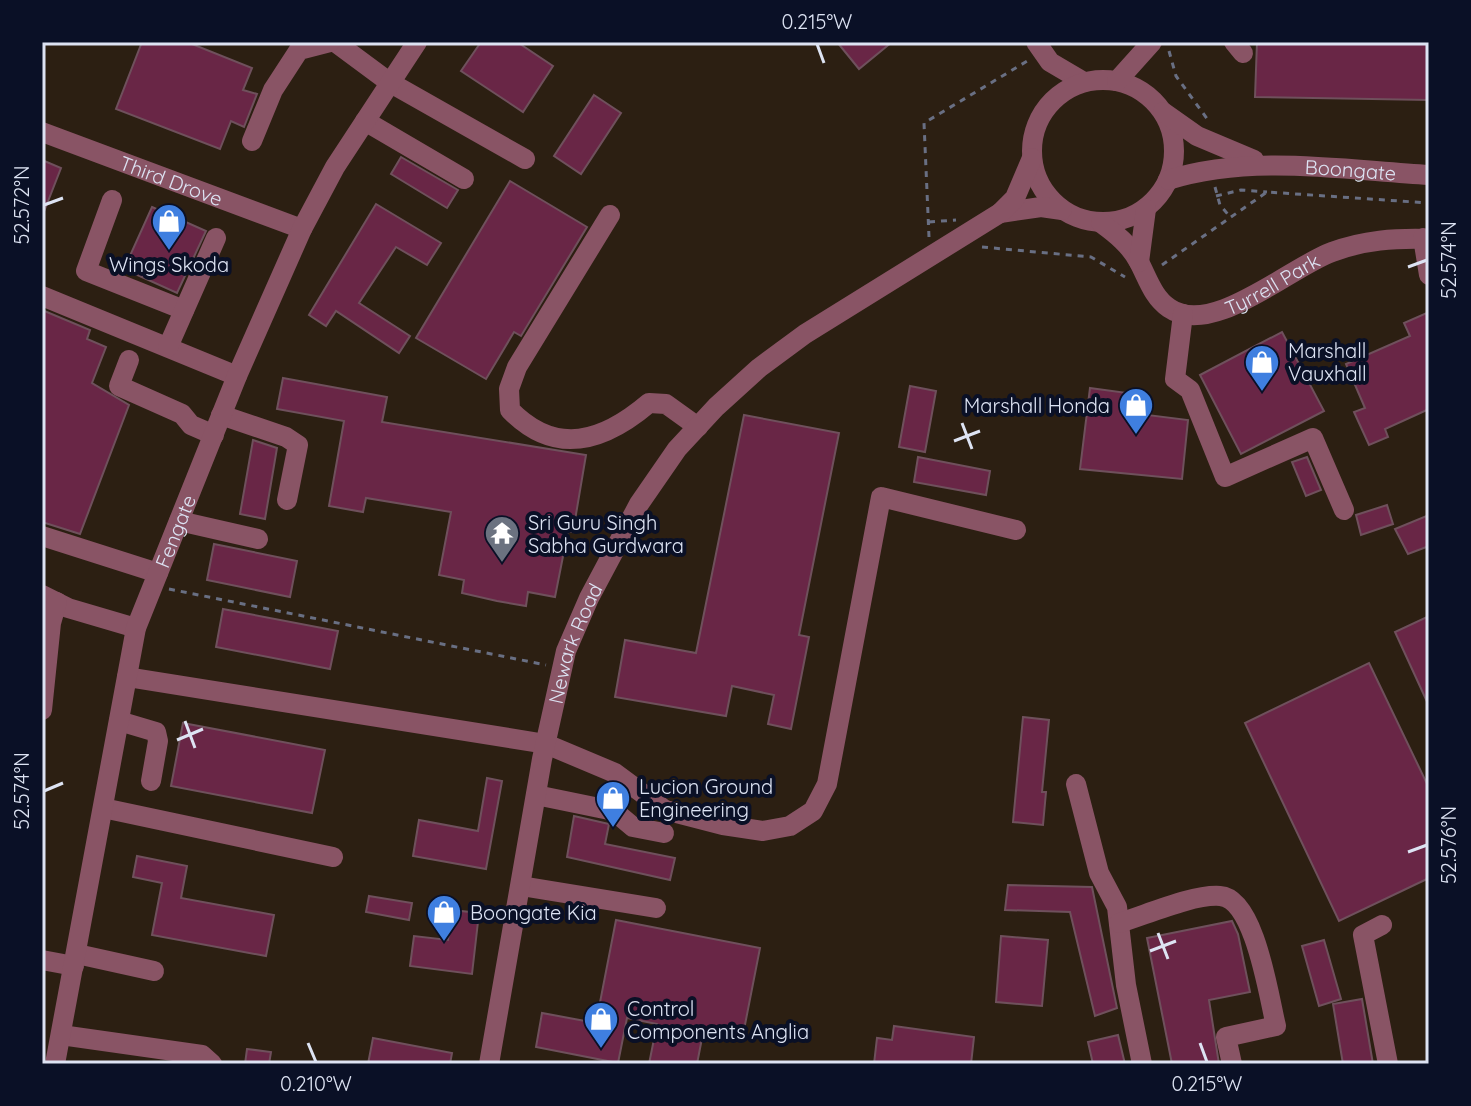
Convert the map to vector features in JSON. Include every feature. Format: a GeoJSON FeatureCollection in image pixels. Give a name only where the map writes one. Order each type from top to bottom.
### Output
{"type":"FeatureCollection","features":[{"type":"Feature","properties":{"kind":"street"},"geometry":{"type":"LineString","coordinates":[[252,141],[273,90],[299,50],[332,42],[389,82],[525,159]]}},
{"type":"Feature","properties":{"kind":"street","name":"Fengate"},"geometry":{"type":"LineString","coordinates":[[55,1064],[136,628],[237,376],[302,229],[365,121],[417,42]]}},
{"type":"Feature","properties":{"kind":"street"},"geometry":{"type":"LineString","coordinates":[[1117,81],[1152,42]]}},
{"type":"Feature","properties":{"kind":"street"},"geometry":{"type":"LineString","coordinates":[[1144,92],[1152,42]]}},
{"type":"Feature","properties":{"kind":"street"},"geometry":{"type":"LineString","coordinates":[[1043,52],[1084,82]]}},
{"type":"Feature","properties":{"kind":"street"},"geometry":{"type":"LineString","coordinates":[[1040,117],[1067,89],[1084,82],[1117,81],[1144,92],[1163,112],[1174,145],[1168,180],[1146,209],[1124,220],[1101,223],[1081,219],[1062,210],[1047,196],[1036,178],[1032,158],[1032,144],[1040,117],[1043,52]]}},
{"type":"Feature","properties":{"kind":"street","name":"Boongate"},"geometry":{"type":"LineString","coordinates":[[1163,112],[1197,136],[1234,154],[1273,166]]}},
{"type":"Feature","properties":{"kind":"street"},"geometry":{"type":"LineString","coordinates":[[365,121],[464,179]]}},
{"type":"Feature","properties":{"kind":"street","name":"Third Drove"},"geometry":{"type":"LineString","coordinates":[[42,132],[302,229]]}},
{"type":"Feature","properties":{"kind":"street","name":"Newark Road"},"geometry":{"type":"LineString","coordinates":[[489,1064],[561,668],[589,598],[639,504],[677,449],[759,368],[805,334],[1000,213],[1015,198],[1032,158]]}},
{"type":"Feature","properties":{"kind":"street","name":"Boongate"},"geometry":{"type":"LineString","coordinates":[[1168,180],[1202,169],[1273,166],[1429,175]]}},
{"type":"Feature","properties":{"kind":"street"},"geometry":{"type":"LineString","coordinates":[[112,200],[86,271],[184,310]]}},
{"type":"Feature","properties":{"kind":"street","name":"Newark Road"},"geometry":{"type":"LineString","coordinates":[[1000,213],[1031,207],[1062,210]]}},
{"type":"Feature","properties":{"kind":"street"},"geometry":{"type":"LineString","coordinates":[[1141,267],[1146,209]]}},
{"type":"Feature","properties":{"kind":"street"},"geometry":{"type":"LineString","coordinates":[[610,215],[517,367],[509,389],[510,410],[526,427],[577,442],[630,419],[649,403],[666,404],[698,427]]}},
{"type":"Feature","properties":{"kind":"street"},"geometry":{"type":"LineString","coordinates":[[1101,223],[1122,239],[1158,298],[1171,310],[1183,314],[1175,379],[1190,390],[1225,477],[1313,438],[1344,510]]}},
{"type":"Feature","properties":{"kind":"street"},"geometry":{"type":"LineString","coordinates":[[168,347],[216,238]]}},
{"type":"Feature","properties":{"kind":"street"},"geometry":{"type":"LineString","coordinates":[[1426,238],[1429,275]]}},
{"type":"Feature","properties":{"kind":"street","name":"Tyrrell Park"},"geometry":{"type":"LineString","coordinates":[[1183,314],[1224,310],[1300,266],[1353,245],[1426,238]]}},
{"type":"Feature","properties":{"kind":"street"},"geometry":{"type":"LineString","coordinates":[[42,296],[237,376]]}},
{"type":"Feature","properties":{"kind":"street"},"geometry":{"type":"LineString","coordinates":[[129,360],[119,386],[182,414],[191,425],[214,435]]}},
{"type":"Feature","properties":{"kind":"street"},"geometry":{"type":"LineString","coordinates":[[221,415],[286,437],[298,445],[287,500]]}},
{"type":"Feature","properties":{"kind":"street"},"geometry":{"type":"LineString","coordinates":[[127,677],[546,744],[615,773],[665,810],[763,831],[790,826],[813,811],[827,784],[881,497],[1016,530]]}},
{"type":"Feature","properties":{"kind":"street"},"geometry":{"type":"LineString","coordinates":[[179,521],[258,539]]}},
{"type":"Feature","properties":{"kind":"street"},"geometry":{"type":"LineString","coordinates":[[42,536],[156,580]]}},
{"type":"Feature","properties":{"kind":"street"},"geometry":{"type":"LineString","coordinates":[[42,710],[51,623],[50,599],[136,628]]}},
{"type":"Feature","properties":{"kind":"street"},"geometry":{"type":"LineString","coordinates":[[119,721],[156,732],[158,741],[151,781]]}},
{"type":"Feature","properties":{"kind":"street"},"geometry":{"type":"LineString","coordinates":[[1076,784],[1099,873],[1117,907],[1126,985],[1142,1064]]}},
{"type":"Feature","properties":{"kind":"street"},"geometry":{"type":"LineString","coordinates":[[536,795],[614,811],[633,827],[664,833]]}},
{"type":"Feature","properties":{"kind":"street"},"geometry":{"type":"LineString","coordinates":[[103,808],[333,857]]}},
{"type":"Feature","properties":{"kind":"street"},"geometry":{"type":"LineString","coordinates":[[521,886],[656,908]]}},
{"type":"Feature","properties":{"kind":"street"},"geometry":{"type":"LineString","coordinates":[[1119,923],[1208,896],[1224,895],[1235,903],[1254,935],[1276,1026],[1226,1037],[1232,1064]]}},
{"type":"Feature","properties":{"kind":"street"},"geometry":{"type":"LineString","coordinates":[[1382,925],[1363,935],[1388,1064]]}},
{"type":"Feature","properties":{"kind":"street"},"geometry":{"type":"LineString","coordinates":[[42,960],[76,960],[154,971]]}},
{"type":"Feature","properties":{"kind":"street"},"geometry":{"type":"LineString","coordinates":[[61,1035],[202,1055],[212,1064]]}},
{"type":"Feature","properties":{"kind":"path"},"geometry":{"type":"LineString","coordinates":[[930,259],[924,123],[1043,52]]}},
{"type":"Feature","properties":{"kind":"path"},"geometry":{"type":"LineString","coordinates":[[1215,196],[1241,190],[1429,203]]}},
{"type":"Feature","properties":{"kind":"path"},"geometry":{"type":"LineString","coordinates":[[929,222],[958,220],[977,247],[1091,257],[1128,278],[1141,267],[1173,261],[1267,192]]}},
{"type":"Feature","properties":{"kind":"path"},"geometry":{"type":"LineString","coordinates":[[156,580],[561,668]]}},
{"type":"Feature","properties":{"kind":"shaded area"},"geometry":{"type":"Polygon","coordinates":[[[42,42],[1429,42],[1429,1064],[42,1064],[42,42]]]}},
{"type":"Feature","properties":{"kind":"building"},"geometry":{"type":"Polygon","coordinates":[[[142,42],[187,42],[252,68],[243,90],[257,94],[244,127],[231,121],[220,149],[116,109],[142,42]]]}},
{"type":"Feature","properties":{"kind":"building"},"geometry":{"type":"Polygon","coordinates":[[[481,42],[517,42],[553,66],[523,112],[461,71],[481,42]]]}},
{"type":"Feature","properties":{"kind":"building"},"geometry":{"type":"Polygon","coordinates":[[[837,42],[892,42],[859,69],[837,42]]]}},
{"type":"Feature","properties":{"kind":"building"},"geometry":{"type":"Polygon","coordinates":[[[1257,42],[1429,42],[1429,100],[1255,97],[1257,42]]]}},
{"type":"Feature","properties":{"kind":"building"},"geometry":{"type":"Polygon","coordinates":[[[594,95],[621,113],[581,174],[554,156],[594,95]]]}},
{"type":"Feature","properties":{"kind":"building"},"geometry":{"type":"Polygon","coordinates":[[[401,157],[458,190],[447,208],[391,174],[401,157]]]}},
{"type":"Feature","properties":{"kind":"building"},"geometry":{"type":"Polygon","coordinates":[[[42,160],[61,168],[43,214],[42,214],[42,160]]]}},
{"type":"Feature","properties":{"kind":"building"},"geometry":{"type":"Polygon","coordinates":[[[510,181],[587,227],[521,336],[514,332],[486,379],[416,338],[510,181]]]}},
{"type":"Feature","properties":{"kind":"building"},"geometry":{"type":"Polygon","coordinates":[[[376,204],[441,243],[427,265],[396,247],[359,303],[410,336],[399,353],[336,311],[326,326],[309,315],[376,204]]]}},
{"type":"Feature","properties":{"kind":"building","name":"Wings Skoda"},"geometry":{"type":"Polygon","coordinates":[[[152,207],[206,231],[177,293],[124,269],[152,207]]]}},
{"type":"Feature","properties":{"kind":"building"},"geometry":{"type":"Polygon","coordinates":[[[42,310],[90,330],[87,339],[106,347],[92,383],[129,405],[80,534],[42,522],[42,310]]]}},
{"type":"Feature","properties":{"kind":"building"},"geometry":{"type":"Polygon","coordinates":[[[1429,312],[1429,409],[1385,429],[1388,437],[1369,445],[1354,412],[1365,408],[1346,364],[1410,336],[1404,323],[1429,312]]]}},
{"type":"Feature","properties":{"kind":"building","name":"Marshall Vauxhall"},"geometry":{"type":"Polygon","coordinates":[[[1282,332],[1324,411],[1241,454],[1200,375],[1282,332]]]}},
{"type":"Feature","properties":{"kind":"building"},"geometry":{"type":"Polygon","coordinates":[[[283,378],[387,397],[382,422],[586,455],[573,532],[568,531],[555,597],[528,592],[526,606],[497,601],[462,593],[464,580],[439,575],[451,512],[366,498],[363,512],[329,506],[344,421],[277,409],[283,378]]]}},
{"type":"Feature","properties":{"kind":"building"},"geometry":{"type":"Polygon","coordinates":[[[910,386],[936,391],[925,452],[899,447],[910,386]]]}},
{"type":"Feature","properties":{"kind":"building","name":"Marshall Honda"},"geometry":{"type":"Polygon","coordinates":[[[1090,388],[1142,395],[1139,414],[1188,420],[1182,479],[1080,469],[1090,388]]]}},
{"type":"Feature","properties":{"kind":"building"},"geometry":{"type":"Polygon","coordinates":[[[744,415],[839,433],[799,635],[809,637],[791,729],[768,724],[774,695],[732,686],[726,716],[615,697],[625,640],[696,653],[744,415]]]}},
{"type":"Feature","properties":{"kind":"building"},"geometry":{"type":"Polygon","coordinates":[[[253,440],[277,448],[265,519],[240,514],[253,440]]]}},
{"type":"Feature","properties":{"kind":"building"},"geometry":{"type":"Polygon","coordinates":[[[918,457],[990,471],[986,495],[914,482],[918,457]]]}},
{"type":"Feature","properties":{"kind":"building"},"geometry":{"type":"Polygon","coordinates":[[[1307,457],[1321,490],[1306,496],[1292,462],[1307,457]]]}},
{"type":"Feature","properties":{"kind":"building"},"geometry":{"type":"Polygon","coordinates":[[[1387,505],[1393,524],[1361,535],[1356,515],[1387,505]]]}},
{"type":"Feature","properties":{"kind":"building"},"geometry":{"type":"Polygon","coordinates":[[[1429,515],[1429,546],[1408,554],[1395,529],[1429,515]]]}},
{"type":"Feature","properties":{"kind":"building"},"geometry":{"type":"Polygon","coordinates":[[[214,544],[297,561],[290,597],[207,580],[214,544]]]}},
{"type":"Feature","properties":{"kind":"building"},"geometry":{"type":"Polygon","coordinates":[[[223,609],[338,631],[330,669],[216,647],[223,609]]]}},
{"type":"Feature","properties":{"kind":"building"},"geometry":{"type":"Polygon","coordinates":[[[1429,616],[1429,706],[1395,632],[1429,616]]]}},
{"type":"Feature","properties":{"kind":"building"},"geometry":{"type":"Polygon","coordinates":[[[1369,663],[1429,788],[1429,878],[1339,921],[1245,723],[1369,663]]]}},
{"type":"Feature","properties":{"kind":"building"},"geometry":{"type":"Polygon","coordinates":[[[1023,717],[1049,720],[1042,792],[1046,792],[1043,825],[1013,822],[1023,717]]]}},
{"type":"Feature","properties":{"kind":"building"},"geometry":{"type":"Polygon","coordinates":[[[183,723],[325,750],[312,813],[171,786],[183,723]]]}},
{"type":"Feature","properties":{"kind":"building"},"geometry":{"type":"Polygon","coordinates":[[[487,778],[502,781],[486,869],[413,856],[419,820],[478,831],[487,778]]]}},
{"type":"Feature","properties":{"kind":"building"},"geometry":{"type":"Polygon","coordinates":[[[574,816],[609,824],[605,844],[675,858],[670,880],[567,857],[574,816]]]}},
{"type":"Feature","properties":{"kind":"building"},"geometry":{"type":"Polygon","coordinates":[[[137,856],[187,866],[181,898],[274,915],[266,956],[152,935],[162,883],[133,877],[137,856]]]}},
{"type":"Feature","properties":{"kind":"building"},"geometry":{"type":"Polygon","coordinates":[[[1008,885],[1092,887],[1117,1008],[1095,1016],[1070,912],[1005,910],[1008,885]]]}},
{"type":"Feature","properties":{"kind":"building"},"geometry":{"type":"Polygon","coordinates":[[[369,896],[412,903],[409,920],[366,912],[369,896]]]}},
{"type":"Feature","properties":{"kind":"building","name":"Boongate Kia"},"geometry":{"type":"Polygon","coordinates":[[[452,910],[479,913],[472,974],[410,966],[414,936],[448,940],[452,910]]]}},
{"type":"Feature","properties":{"kind":"building"},"geometry":{"type":"Polygon","coordinates":[[[616,920],[760,948],[742,1040],[703,1033],[697,1064],[649,1064],[657,1024],[627,1018],[618,1063],[536,1047],[542,1013],[596,1023],[616,920]]]}},
{"type":"Feature","properties":{"kind":"building"},"geometry":{"type":"Polygon","coordinates":[[[1232,921],[1238,934],[1250,992],[1209,1000],[1219,1064],[1172,1064],[1147,938],[1232,921]]]}},
{"type":"Feature","properties":{"kind":"building"},"geometry":{"type":"Polygon","coordinates":[[[1001,936],[1048,940],[1042,1006],[996,1002],[1001,936]]]}},
{"type":"Feature","properties":{"kind":"building"},"geometry":{"type":"Polygon","coordinates":[[[1324,940],[1341,999],[1319,1006],[1302,946],[1324,940]]]}},
{"type":"Feature","properties":{"kind":"building"},"geometry":{"type":"Polygon","coordinates":[[[1362,999],[1373,1064],[1343,1064],[1333,1004],[1362,999]]]}},
{"type":"Feature","properties":{"kind":"building"},"geometry":{"type":"Polygon","coordinates":[[[894,1026],[974,1037],[971,1064],[874,1064],[877,1038],[892,1040],[894,1026]]]}},
{"type":"Feature","properties":{"kind":"building"},"geometry":{"type":"Polygon","coordinates":[[[1118,1035],[1125,1064],[1093,1064],[1088,1042],[1118,1035]]]}},
{"type":"Feature","properties":{"kind":"building"},"geometry":{"type":"Polygon","coordinates":[[[373,1038],[452,1053],[450,1064],[368,1064],[373,1038]]]}},
{"type":"Feature","properties":{"kind":"building"},"geometry":{"type":"Polygon","coordinates":[[[247,1049],[271,1052],[269,1064],[245,1064],[247,1049]]]}},
{"type":"Feature","properties":{"kind":"place","name":"Wings Skoda"},"geometry":{"type":"Point","coordinates":[169,252]}},
{"type":"Feature","properties":{"kind":"place","name":"Marshall Vauxhall"},"geometry":{"type":"Point","coordinates":[1262,393]}},
{"type":"Feature","properties":{"kind":"place","name":"Marshall Honda"},"geometry":{"type":"Point","coordinates":[1136,436]}},
{"type":"Feature","properties":{"kind":"place","name":"Sri Guru Singh Sabha Gurdwara"},"geometry":{"type":"Point","coordinates":[502,564]}},
{"type":"Feature","properties":{"kind":"place","name":"Lucion Ground Engineering"},"geometry":{"type":"Point","coordinates":[613,829]}},
{"type":"Feature","properties":{"kind":"place","name":"Boongate Kia"},"geometry":{"type":"Point","coordinates":[444,943]}},
{"type":"Feature","properties":{"kind":"place","name":"Control Components Anglia"},"geometry":{"type":"Point","coordinates":[601,1050]}}]}
